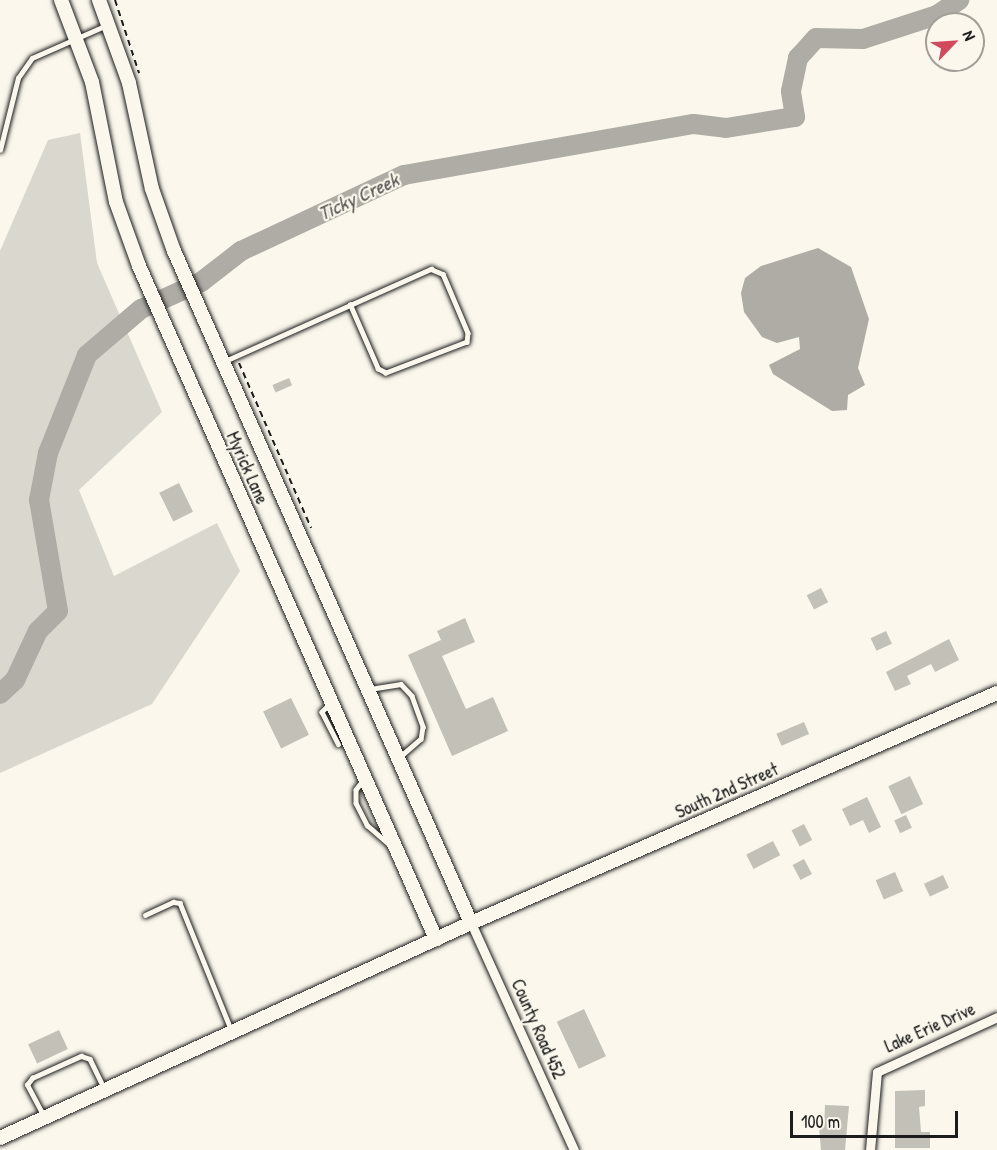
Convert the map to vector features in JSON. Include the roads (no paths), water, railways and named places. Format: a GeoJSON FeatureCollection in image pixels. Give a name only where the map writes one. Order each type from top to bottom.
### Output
{"type":"FeatureCollection","features":[{"type":"Feature","properties":{"kind":"street","name":"Myrick Lane"},"geometry":{"type":"LineString","coordinates":[[61,0],[78,37],[116,202],[139,266],[436,939]]}},
{"type":"Feature","properties":{"kind":"street","name":"Myrick Lane"},"geometry":{"type":"LineString","coordinates":[[99,0],[129,83],[152,189],[174,251],[471,923]]}},
{"type":"Feature","properties":{"kind":"street","name":"South 2nd Street"},"geometry":{"type":"LineString","coordinates":[[0,1138],[43,1115],[471,923],[997,693]]}},
{"type":"Feature","properties":{"kind":"street","name":"County Road 452"},"geometry":{"type":"LineString","coordinates":[[471,923],[574,1150]]}},
{"type":"Feature","properties":{"kind":"street","name":"Lake Erie Drive"},"geometry":{"type":"LineString","coordinates":[[870,1150],[877,1072],[997,1017]]}},
{"type":"Feature","properties":{"kind":"lane"},"geometry":{"type":"LineString","coordinates":[[0,150],[18,78],[32,58],[109,24]]}},
{"type":"Feature","properties":{"kind":"lane"},"geometry":{"type":"LineString","coordinates":[[222,362],[350,305],[438,269],[468,333],[467,342],[386,373],[378,369],[350,305]]}},
{"type":"Feature","properties":{"kind":"lane"},"geometry":{"type":"LineString","coordinates":[[367,689],[401,684],[412,696],[423,727],[421,739],[398,759]]}},
{"type":"Feature","properties":{"kind":"lane"},"geometry":{"type":"LineString","coordinates":[[331,704],[322,712],[338,744]]}},
{"type":"Feature","properties":{"kind":"lane"},"geometry":{"type":"LineString","coordinates":[[145,915],[173,902],[180,903],[232,1032]]}},
{"type":"Feature","properties":{"kind":"lane"},"geometry":{"type":"LineString","coordinates":[[43,1115],[27,1085],[42,1074],[81,1056],[90,1059],[104,1088]]}},
{"type":"Feature","properties":{"kind":"waterway","name":"Ticky Creek"},"geometry":{"type":"LineString","coordinates":[[0,694],[15,680],[38,631],[58,611],[39,500],[48,453],[87,355],[141,309],[201,282],[241,251],[404,175],[694,124],[726,128],[795,117],[791,91],[798,58],[816,38],[863,39],[937,15],[959,0]]}}]}
